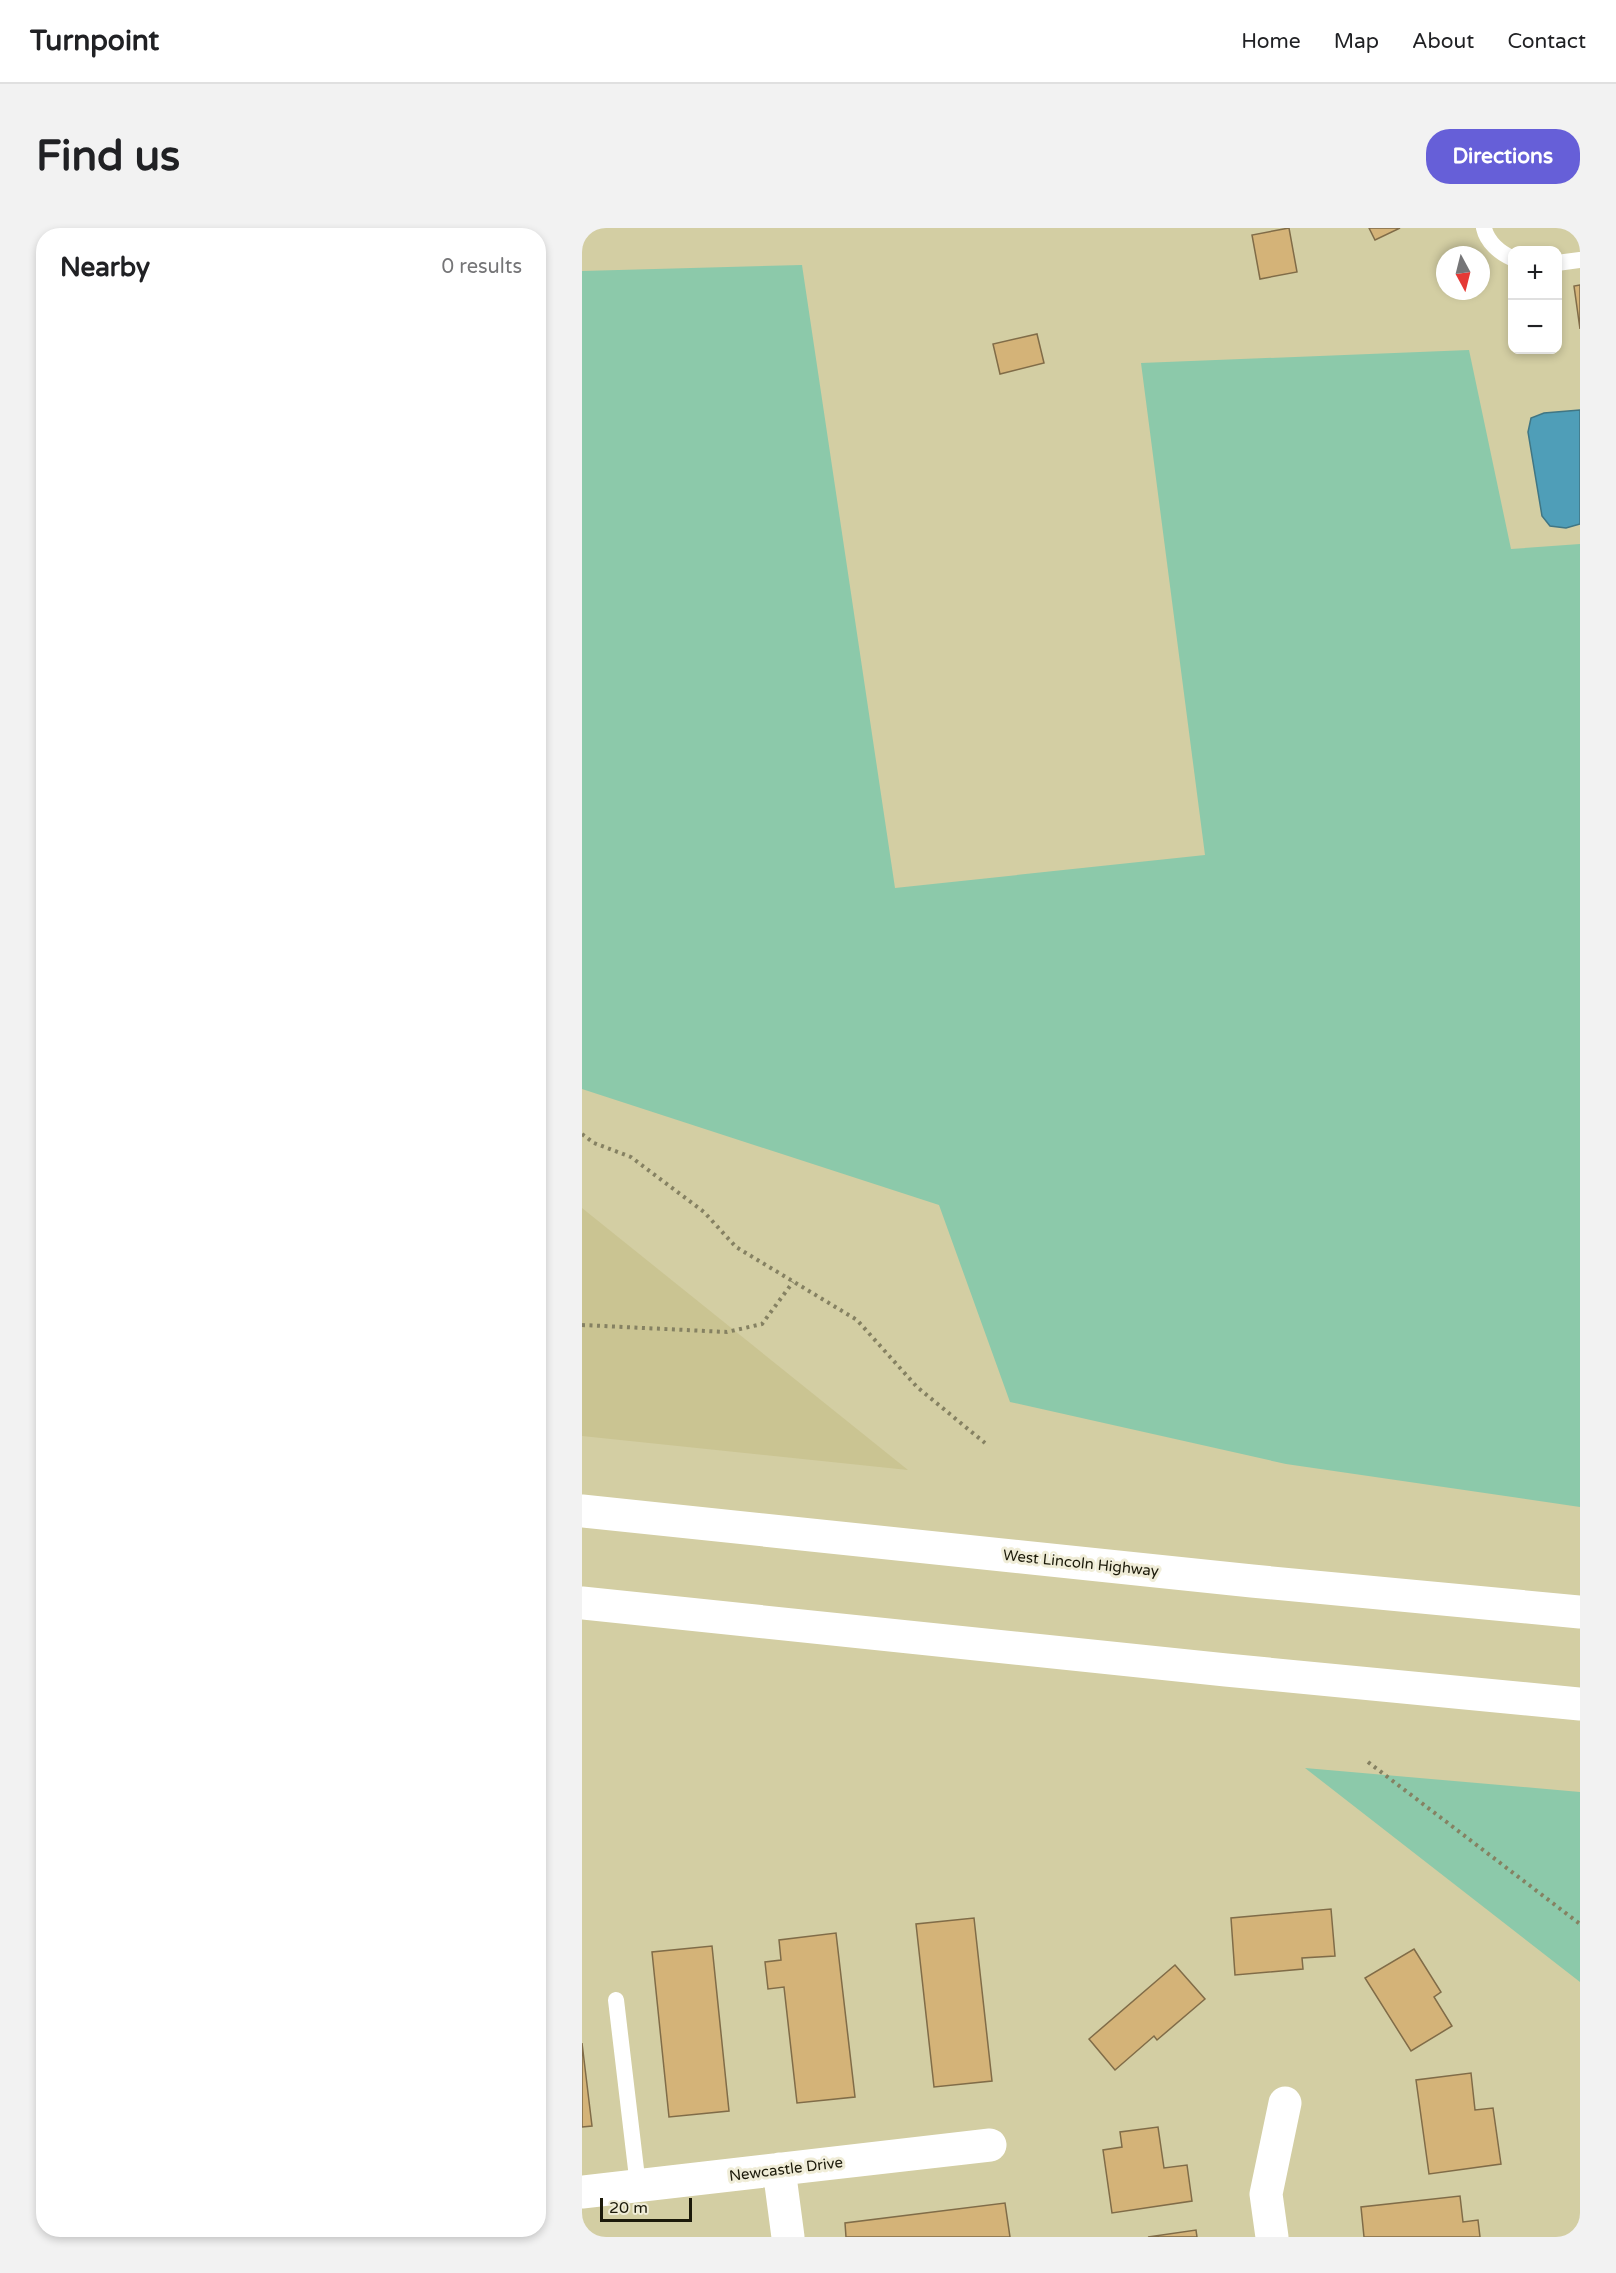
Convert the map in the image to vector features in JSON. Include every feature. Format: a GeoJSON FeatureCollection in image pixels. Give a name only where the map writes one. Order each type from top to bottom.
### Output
{"type":"FeatureCollection","features":[{"type":"Feature","properties":{"kind":"main road","name":"West Lincoln Highway"},"geometry":{"type":"LineString","coordinates":[[582,1511],[1263,1582],[1580,1612]]}},
{"type":"Feature","properties":{"kind":"main road"},"geometry":{"type":"LineString","coordinates":[[582,1603],[1226,1670],[1580,1704]]}},
{"type":"Feature","properties":{"kind":"main road"},"geometry":{"type":"LineString","coordinates":[[1272,2237],[1266,2194],[1285,2103]]}},
{"type":"Feature","properties":{"kind":"main road","name":"Newcastle Drive"},"geometry":{"type":"LineString","coordinates":[[582,2192],[990,2145]]}},
{"type":"Feature","properties":{"kind":"main road"},"geometry":{"type":"LineString","coordinates":[[779,2169],[788,2237]]}},
{"type":"Feature","properties":{"kind":"lane"},"geometry":{"type":"LineString","coordinates":[[1484,228],[1485,234],[1501,254],[1508,257]]}},
{"type":"Feature","properties":{"kind":"lane"},"geometry":{"type":"LineString","coordinates":[[1562,262],[1580,260]]}},
{"type":"Feature","properties":{"kind":"lane"},"geometry":{"type":"LineString","coordinates":[[616,2000],[638,2186]]}},
{"type":"Feature","properties":{"kind":"path"},"geometry":{"type":"LineString","coordinates":[[582,1134],[594,1143],[631,1157],[704,1212],[736,1246],[857,1320],[917,1387],[985,1443]]}},
{"type":"Feature","properties":{"kind":"path"},"geometry":{"type":"LineString","coordinates":[[582,1325],[727,1332],[762,1324],[793,1282]]}},
{"type":"Feature","properties":{"kind":"path"},"geometry":{"type":"LineString","coordinates":[[1368,1762],[1580,1924]]}},
{"type":"Feature","properties":{"kind":"shaded area"},"geometry":{"type":"Polygon","coordinates":[[[582,1208],[908,1470],[582,1436],[582,1208]]]}},
{"type":"Feature","properties":{"kind":"green space"},"geometry":{"type":"Polygon","coordinates":[[[802,265],[895,888],[1205,855],[1141,363],[1469,350],[1511,549],[1580,544],[1580,1507],[1286,1464],[1010,1402],[939,1205],[582,1089],[582,271],[802,265]]]}},
{"type":"Feature","properties":{"kind":"green space"},"geometry":{"type":"Polygon","coordinates":[[[1305,1768],[1580,1792],[1580,1982],[1305,1768]]]}},
{"type":"Feature","properties":{"kind":"water"},"geometry":{"type":"Polygon","coordinates":[[[1580,410],[1580,524],[1566,528],[1550,526],[1542,516],[1528,432],[1531,418],[1544,413],[1580,410]]]}},
{"type":"Feature","properties":{"kind":"building"},"geometry":{"type":"Polygon","coordinates":[[[1289,228],[1297,272],[1260,279],[1252,235],[1289,228]]]}},
{"type":"Feature","properties":{"kind":"building"},"geometry":{"type":"Polygon","coordinates":[[[1369,228],[1400,228],[1375,240],[1369,228]]]}},
{"type":"Feature","properties":{"kind":"building"},"geometry":{"type":"Polygon","coordinates":[[[1580,285],[1580,329],[1574,286],[1580,285]]]}},
{"type":"Feature","properties":{"kind":"building"},"geometry":{"type":"Polygon","coordinates":[[[1037,334],[1044,363],[1000,374],[993,344],[1037,334]]]}},
{"type":"Feature","properties":{"kind":"building"},"geometry":{"type":"Polygon","coordinates":[[[1331,1909],[1335,1956],[1302,1958],[1303,1969],[1235,1975],[1231,1918],[1331,1909]]]}},
{"type":"Feature","properties":{"kind":"building"},"geometry":{"type":"Polygon","coordinates":[[[974,1918],[992,2081],[934,2087],[916,1924],[974,1918]]]}},
{"type":"Feature","properties":{"kind":"building"},"geometry":{"type":"Polygon","coordinates":[[[836,1933],[855,2097],[797,2103],[784,1987],[768,1989],[765,1962],[781,1960],[779,1940],[836,1933]]]}},
{"type":"Feature","properties":{"kind":"building"},"geometry":{"type":"Polygon","coordinates":[[[712,1946],[729,2111],[669,2117],[652,1952],[712,1946]]]}},
{"type":"Feature","properties":{"kind":"building"},"geometry":{"type":"Polygon","coordinates":[[[1414,1949],[1441,1992],[1434,1997],[1452,2026],[1411,2051],[1365,1978],[1414,1949]]]}},
{"type":"Feature","properties":{"kind":"building"},"geometry":{"type":"Polygon","coordinates":[[[1175,1965],[1205,1999],[1157,2040],[1154,2036],[1115,2070],[1089,2039],[1175,1965]]]}},
{"type":"Feature","properties":{"kind":"building"},"geometry":{"type":"Polygon","coordinates":[[[582,2043],[592,2126],[582,2127],[582,2043]]]}},
{"type":"Feature","properties":{"kind":"building"},"geometry":{"type":"Polygon","coordinates":[[[1471,2073],[1475,2110],[1493,2108],[1501,2164],[1429,2174],[1416,2080],[1471,2073]]]}},
{"type":"Feature","properties":{"kind":"building"},"geometry":{"type":"Polygon","coordinates":[[[1158,2127],[1164,2168],[1187,2165],[1192,2201],[1112,2213],[1103,2150],[1122,2147],[1120,2132],[1158,2127]]]}},
{"type":"Feature","properties":{"kind":"building"},"geometry":{"type":"Polygon","coordinates":[[[1460,2196],[1463,2222],[1478,2220],[1480,2237],[1364,2237],[1361,2207],[1460,2196]]]}},
{"type":"Feature","properties":{"kind":"building"},"geometry":{"type":"Polygon","coordinates":[[[1005,2203],[1010,2237],[846,2237],[845,2223],[1005,2203]]]}},
{"type":"Feature","properties":{"kind":"building"},"geometry":{"type":"Polygon","coordinates":[[[1196,2230],[1197,2237],[1148,2237],[1196,2230]]]}}]}
